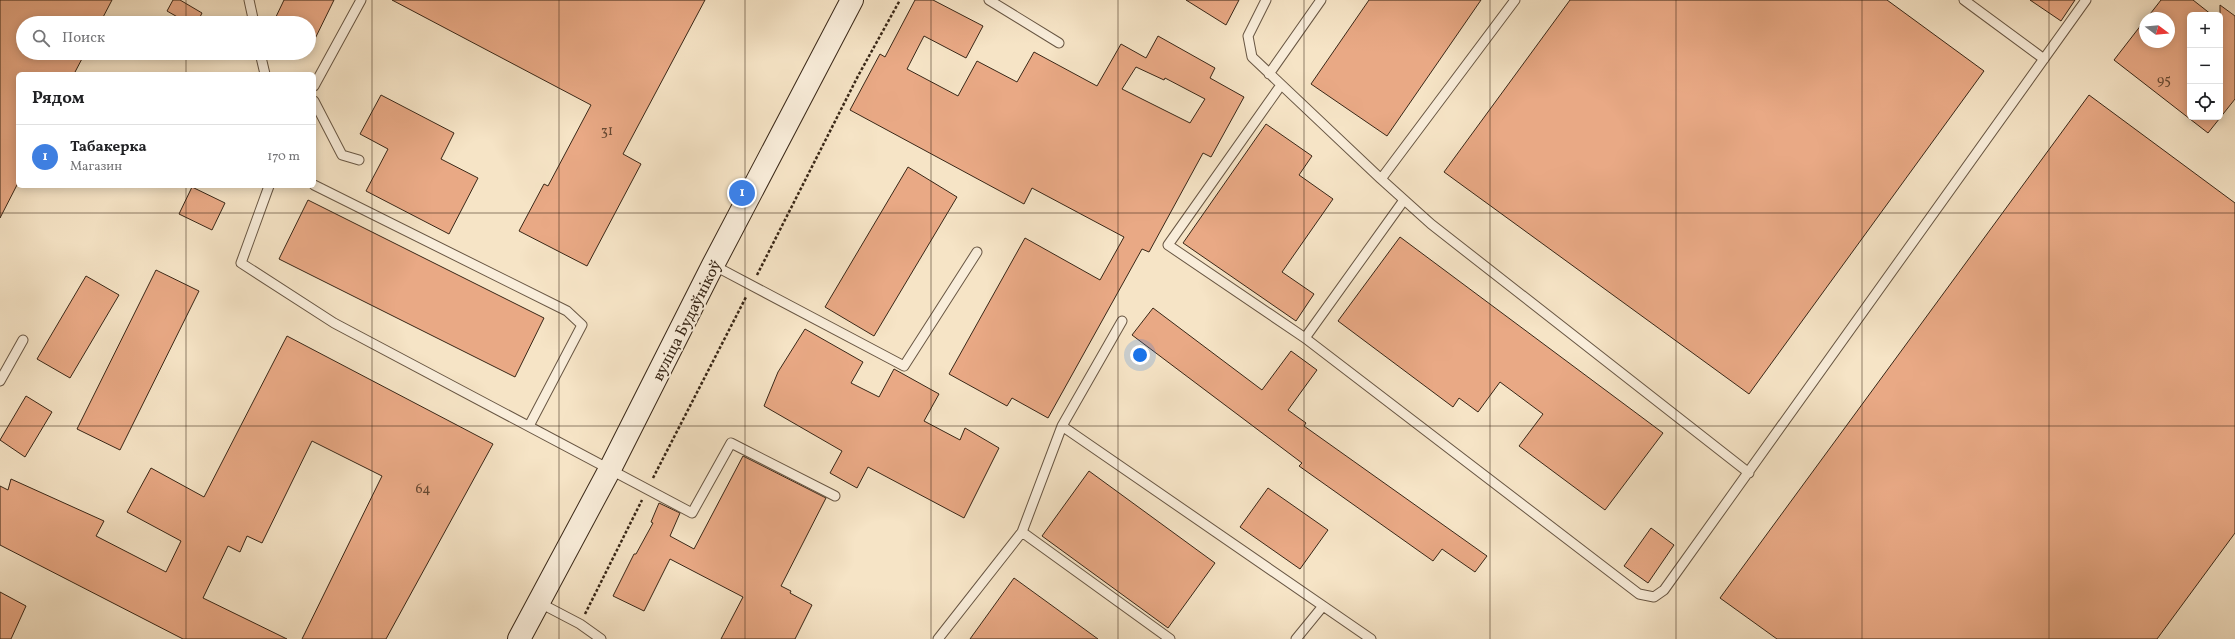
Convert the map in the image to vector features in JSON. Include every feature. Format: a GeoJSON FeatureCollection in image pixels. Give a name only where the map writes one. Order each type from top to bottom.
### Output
{"type":"FeatureCollection","features":[{"type":"Feature","properties":{"kind":"main road","name":"вуліца Будаўнікоў"},"geometry":{"type":"LineString","coordinates":[[520,639],[538,602],[610,469],[713,264],[852,0]]}},
{"type":"Feature","properties":{"kind":"lane"},"geometry":{"type":"LineString","coordinates":[[249,0],[252,16]]}},
{"type":"Feature","properties":{"kind":"lane"},"geometry":{"type":"LineString","coordinates":[[316,82],[361,0]]}},
{"type":"Feature","properties":{"kind":"lane"},"geometry":{"type":"LineString","coordinates":[[989,0],[1059,43]]}},
{"type":"Feature","properties":{"kind":"lane"},"geometry":{"type":"LineString","coordinates":[[1266,0],[1248,36],[1252,57],[1269,74],[1431,224],[1749,473]]}},
{"type":"Feature","properties":{"kind":"lane"},"geometry":{"type":"LineString","coordinates":[[1269,74],[1321,0]]}},
{"type":"Feature","properties":{"kind":"lane"},"geometry":{"type":"LineString","coordinates":[[1381,179],[1515,0]]}},
{"type":"Feature","properties":{"kind":"lane"},"geometry":{"type":"LineString","coordinates":[[1964,0],[2044,59]]}},
{"type":"Feature","properties":{"kind":"lane"},"geometry":{"type":"LineString","coordinates":[[1281,85],[1168,245],[1305,338],[1639,594],[1654,597],[1664,590],[1749,473],[2086,0]]}},
{"type":"Feature","properties":{"kind":"lane"},"geometry":{"type":"LineString","coordinates":[[262,60],[265,72]]}},
{"type":"Feature","properties":{"kind":"lane"},"geometry":{"type":"LineString","coordinates":[[316,105],[342,155],[359,160]]}},
{"type":"Feature","properties":{"kind":"lane"},"geometry":{"type":"LineString","coordinates":[[316,186],[566,311],[582,325],[529,426]]}},
{"type":"Feature","properties":{"kind":"lane"},"geometry":{"type":"LineString","coordinates":[[268,188],[241,263],[334,323],[692,513],[731,443],[835,496]]}},
{"type":"Feature","properties":{"kind":"lane"},"geometry":{"type":"LineString","coordinates":[[1305,338],[1404,200]]}},
{"type":"Feature","properties":{"kind":"lane"},"geometry":{"type":"LineString","coordinates":[[713,264],[904,366],[977,252]]}},
{"type":"Feature","properties":{"kind":"lane"},"geometry":{"type":"LineString","coordinates":[[938,639],[1022,532],[1062,426],[1122,321]]}},
{"type":"Feature","properties":{"kind":"lane"},"geometry":{"type":"LineString","coordinates":[[0,381],[24,340]]}},
{"type":"Feature","properties":{"kind":"lane"},"geometry":{"type":"LineString","coordinates":[[1062,426],[1371,639]]}},
{"type":"Feature","properties":{"kind":"lane"},"geometry":{"type":"LineString","coordinates":[[1022,532],[1170,639]]}},
{"type":"Feature","properties":{"kind":"lane"},"geometry":{"type":"LineString","coordinates":[[538,602],[580,624],[601,639]]}},
{"type":"Feature","properties":{"kind":"lane"},"geometry":{"type":"LineString","coordinates":[[1296,639],[1323,606]]}},
{"type":"Feature","properties":{"kind":"path"},"geometry":{"type":"LineString","coordinates":[[580,624],[858,76],[900,0]]}},
{"type":"Feature","properties":{"kind":"building"},"geometry":{"type":"Polygon","coordinates":[[[0,0],[112,0],[104,16],[16,16],[16,60],[81,60],[75,72],[16,72],[16,187],[0,218],[0,0]]]}},
{"type":"Feature","properties":{"kind":"building"},"geometry":{"type":"Polygon","coordinates":[[[173,0],[180,0],[202,13],[200,16],[176,16],[167,11],[173,0]]]}},
{"type":"Feature","properties":{"kind":"building"},"geometry":{"type":"Polygon","coordinates":[[[284,0],[334,0],[316,37],[316,16],[276,16],[284,0]]]}},
{"type":"Feature","properties":{"kind":"building"},"geometry":{"type":"Polygon","coordinates":[[[392,0],[705,0],[623,154],[641,164],[587,266],[519,231],[544,184],[548,186],[591,105],[392,0]]]}},
{"type":"Feature","properties":{"kind":"building"},"geometry":{"type":"Polygon","coordinates":[[[915,0],[933,0],[983,26],[966,58],[924,36],[907,69],[958,96],[977,61],[1017,82],[1034,52],[1097,86],[1121,44],[1146,58],[1158,36],[1215,68],[1210,78],[1244,97],[1211,157],[1203,153],[1149,252],[1142,249],[1048,418],[1012,398],[1007,406],[949,374],[1025,238],[1100,280],[1124,237],[1032,188],[1024,204],[850,110],[880,54],[885,57],[915,0]],[[1136,67],[1122,89],[1190,123],[1205,99],[1165,78],[1164,80],[1136,67]]]}},
{"type":"Feature","properties":{"kind":"building"},"geometry":{"type":"Polygon","coordinates":[[[1186,0],[1239,0],[1226,25],[1186,0]]]}},
{"type":"Feature","properties":{"kind":"building"},"geometry":{"type":"Polygon","coordinates":[[[1369,0],[1481,0],[1387,136],[1311,84],[1369,0]]]}},
{"type":"Feature","properties":{"kind":"building"},"geometry":{"type":"Polygon","coordinates":[[[1570,0],[1887,0],[1984,71],[1749,394],[1444,172],[1570,0]]]}},
{"type":"Feature","properties":{"kind":"building"},"geometry":{"type":"Polygon","coordinates":[[[2030,0],[2075,0],[2061,21],[2030,0]]]}},
{"type":"Feature","properties":{"kind":"building"},"geometry":{"type":"Polygon","coordinates":[[[2161,0],[2193,0],[2208,12],[2187,12],[2187,117],[2114,60],[2139,28],[2139,48],[2175,48],[2175,12],[2152,12],[2161,0]]]}},
{"type":"Feature","properties":{"kind":"building"},"geometry":{"type":"Polygon","coordinates":[[[2220,5],[2235,16],[2235,99],[2223,114],[2223,12],[2220,12],[2220,5]]]}},
{"type":"Feature","properties":{"kind":"building"},"geometry":{"type":"Polygon","coordinates":[[[381,95],[454,133],[441,159],[478,178],[449,234],[366,191],[388,149],[360,134],[381,95]]]}},
{"type":"Feature","properties":{"kind":"building"},"geometry":{"type":"Polygon","coordinates":[[[2089,95],[2235,203],[2235,533],[2157,639],[1777,639],[1720,598],[2089,95]]]}},
{"type":"Feature","properties":{"kind":"building"},"geometry":{"type":"Polygon","coordinates":[[[2191,120],[2218,120],[2208,133],[2191,120]]]}},
{"type":"Feature","properties":{"kind":"building"},"geometry":{"type":"Polygon","coordinates":[[[1266,124],[1312,156],[1299,175],[1333,199],[1282,272],[1314,294],[1296,321],[1183,243],[1266,124]]]}},
{"type":"Feature","properties":{"kind":"building"},"geometry":{"type":"Polygon","coordinates":[[[908,167],[957,197],[874,336],[825,307],[908,167]]]}},
{"type":"Feature","properties":{"kind":"building"},"geometry":{"type":"Polygon","coordinates":[[[192,188],[225,203],[212,230],[179,214],[192,188]]]}},
{"type":"Feature","properties":{"kind":"building"},"geometry":{"type":"Polygon","coordinates":[[[308,200],[544,318],[515,377],[279,259],[308,200]]]}},
{"type":"Feature","properties":{"kind":"building"},"geometry":{"type":"Polygon","coordinates":[[[1400,237],[1663,433],[1605,510],[1519,446],[1543,414],[1500,382],[1478,412],[1459,398],[1453,407],[1338,321],[1400,237]]]}},
{"type":"Feature","properties":{"kind":"building"},"geometry":{"type":"Polygon","coordinates":[[[156,270],[199,291],[120,450],[77,429],[156,270]]]}},
{"type":"Feature","properties":{"kind":"building"},"geometry":{"type":"Polygon","coordinates":[[[86,276],[119,295],[70,378],[37,359],[86,276]]]}},
{"type":"Feature","properties":{"kind":"building"},"geometry":{"type":"Polygon","coordinates":[[[1153,308],[1262,390],[1291,351],[1317,370],[1288,410],[1306,423],[1304,426],[1487,556],[1475,572],[1442,549],[1433,561],[1299,466],[1302,463],[1132,335],[1153,308]]]}},
{"type":"Feature","properties":{"kind":"building"},"geometry":{"type":"Polygon","coordinates":[[[805,329],[863,362],[851,383],[879,397],[894,369],[939,394],[924,421],[960,440],[965,428],[999,448],[964,518],[868,467],[857,488],[830,473],[842,451],[764,406],[778,372],[805,329]]]}},
{"type":"Feature","properties":{"kind":"building"},"geometry":{"type":"Polygon","coordinates":[[[287,336],[493,444],[386,639],[302,639],[382,476],[312,441],[262,543],[247,536],[240,552],[228,546],[203,598],[287,639],[183,639],[0,545],[0,486],[8,490],[11,479],[104,521],[96,536],[166,572],[181,541],[127,512],[151,468],[204,497],[287,336]]]}},
{"type":"Feature","properties":{"kind":"building"},"geometry":{"type":"Polygon","coordinates":[[[26,396],[52,412],[25,457],[0,440],[26,396]]]}},
{"type":"Feature","properties":{"kind":"building"},"geometry":{"type":"Polygon","coordinates":[[[743,456],[826,498],[781,586],[791,591],[790,593],[812,605],[795,639],[721,639],[743,597],[670,559],[644,611],[613,596],[634,554],[636,554],[653,523],[651,522],[659,503],[680,513],[670,536],[694,549],[743,456]]]}},
{"type":"Feature","properties":{"kind":"building"},"geometry":{"type":"Polygon","coordinates":[[[1089,471],[1215,563],[1168,628],[1042,536],[1089,471]]]}},
{"type":"Feature","properties":{"kind":"building"},"geometry":{"type":"Polygon","coordinates":[[[1268,488],[1328,530],[1300,569],[1240,527],[1268,488]]]}},
{"type":"Feature","properties":{"kind":"building"},"geometry":{"type":"Polygon","coordinates":[[[1651,528],[1674,545],[1648,583],[1624,566],[1651,528]]]}},
{"type":"Feature","properties":{"kind":"building"},"geometry":{"type":"Polygon","coordinates":[[[1014,578],[1098,639],[970,639],[1014,578]]]}},
{"type":"Feature","properties":{"kind":"building"},"geometry":{"type":"Polygon","coordinates":[[[0,592],[26,606],[11,639],[0,639],[0,592]]]}},
{"type":"Feature","properties":{"kind":"place","name":"Табакерка"},"geometry":{"type":"Point","coordinates":[742,193]}}]}
